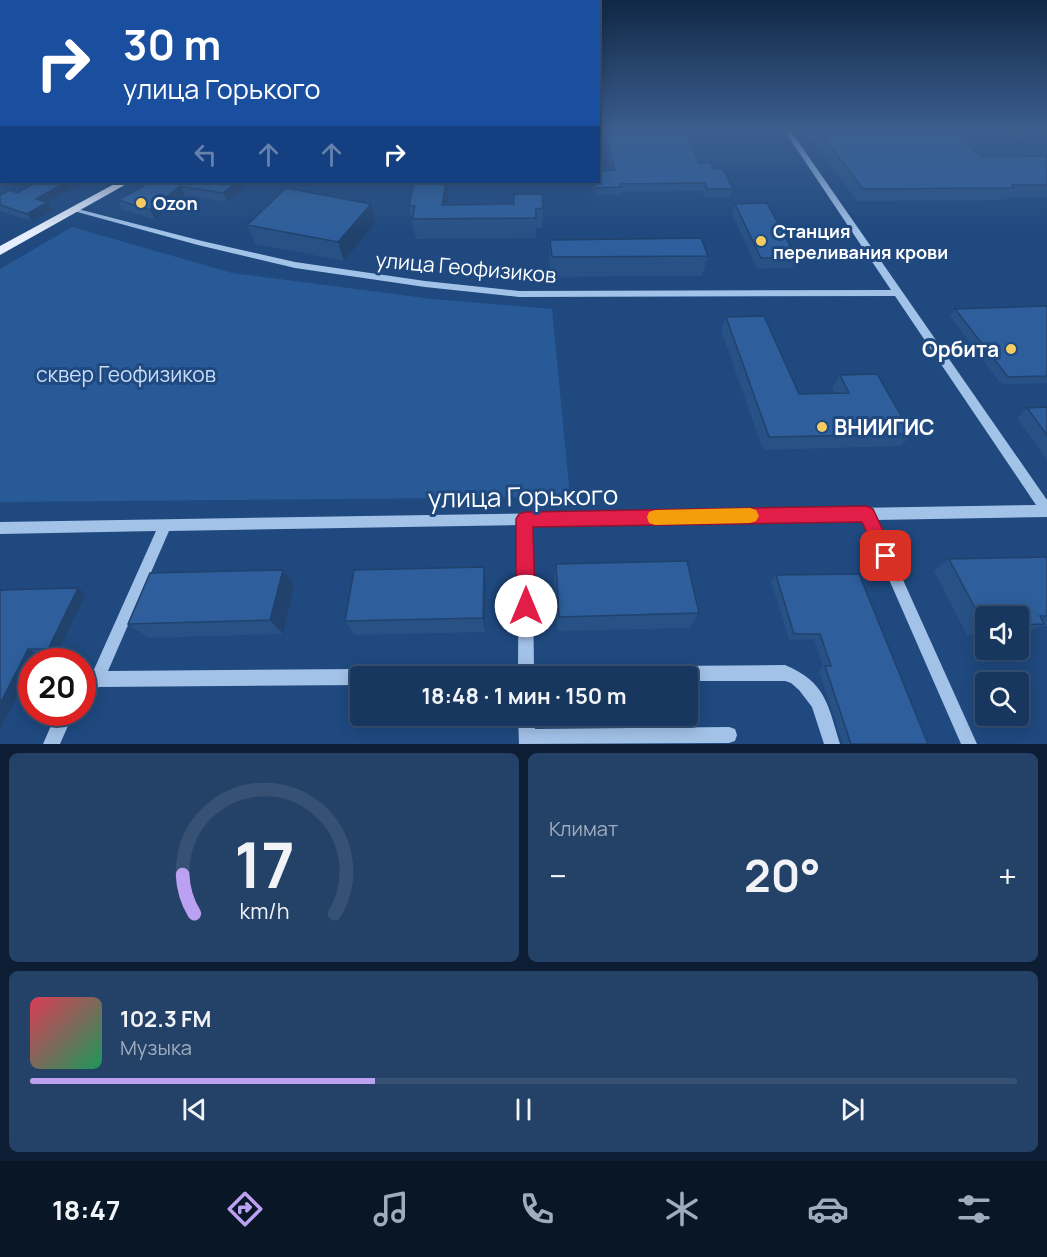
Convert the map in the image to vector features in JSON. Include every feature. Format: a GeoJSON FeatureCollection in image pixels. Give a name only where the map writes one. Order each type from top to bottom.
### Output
{"type":"FeatureCollection","features":[{"type":"Feature","properties":{"kind":"main road"},"geometry":{"type":"LineString","coordinates":[[0,251],[123,183]]}},
{"type":"Feature","properties":{"kind":"street"},"geometry":{"type":"LineString","coordinates":[[811,165],[1047,511]]}},
{"type":"Feature","properties":{"kind":"street","name":"улица Геофизиков"},"geometry":{"type":"LineString","coordinates":[[74,210],[295,265],[425,284],[519,294],[898,293]]}},
{"type":"Feature","properties":{"kind":"street","name":"улица Горького"},"geometry":{"type":"LineString","coordinates":[[0,528],[1047,511]]}},
{"type":"Feature","properties":{"kind":"street"},"geometry":{"type":"LineString","coordinates":[[867,514],[969,744]]}},
{"type":"Feature","properties":{"kind":"street"},"geometry":{"type":"LineString","coordinates":[[525,519],[526,666]]}},
{"type":"Feature","properties":{"kind":"street"},"geometry":{"type":"LineString","coordinates":[[165,525],[97,679],[350,677]]}},
{"type":"Feature","properties":{"kind":"street"},"geometry":{"type":"LineString","coordinates":[[698,674],[785,673],[798,677],[811,688],[819,702],[832,744]]}},
{"type":"Feature","properties":{"kind":"street"},"geometry":{"type":"LineString","coordinates":[[51,744],[59,726]]}},
{"type":"Feature","properties":{"kind":"street"},"geometry":{"type":"LineString","coordinates":[[527,740],[660,740],[729,735]]}},
{"type":"Feature","properties":{"kind":"green space","name":"cквер Геофизиков"},"geometry":{"type":"Polygon","coordinates":[[[72,227],[232,273],[432,299],[552,309],[570,497],[0,502],[0,269],[72,227]]]}},
{"type":"Feature","properties":{"kind":"building"},"geometry":{"type":"Polygon","coordinates":[[[613,165],[712,165],[713,169],[723,169],[733,189],[707,189],[705,183],[620,184],[621,187],[595,188],[594,183],[600,183],[600,171],[615,170],[613,165]]]}},
{"type":"Feature","properties":{"kind":"building"},"geometry":{"type":"Polygon","coordinates":[[[844,165],[1047,165],[1047,185],[1012,185],[1014,188],[863,189],[844,165]]]}},
{"type":"Feature","properties":{"kind":"building"},"geometry":{"type":"Polygon","coordinates":[[[36,183],[64,183],[36,199],[48,202],[27,214],[0,205],[0,195],[10,190],[17,193],[36,183]]]}},
{"type":"Feature","properties":{"kind":"building"},"geometry":{"type":"Polygon","coordinates":[[[148,183],[235,183],[223,193],[180,186],[150,210],[118,200],[148,183]]]}},
{"type":"Feature","properties":{"kind":"building"},"geometry":{"type":"Polygon","coordinates":[[[414,183],[446,183],[442,205],[514,204],[514,194],[542,194],[543,208],[536,209],[536,218],[412,219],[415,206],[409,206],[414,183]]]}},
{"type":"Feature","properties":{"kind":"building"},"geometry":{"type":"Polygon","coordinates":[[[286,188],[371,204],[338,242],[247,225],[286,188]]]}},
{"type":"Feature","properties":{"kind":"building"},"geometry":{"type":"Polygon","coordinates":[[[767,203],[797,258],[761,258],[735,204],[767,203]]]}},
{"type":"Feature","properties":{"kind":"building"},"geometry":{"type":"Polygon","coordinates":[[[701,238],[708,256],[552,257],[550,240],[701,238]]]}},
{"type":"Feature","properties":{"kind":"building","name":"Орбита"},"geometry":{"type":"Polygon","coordinates":[[[1047,306],[1047,376],[1008,377],[955,309],[1047,306]]]}},
{"type":"Feature","properties":{"kind":"building"},"geometry":{"type":"Polygon","coordinates":[[[764,316],[799,394],[849,393],[840,375],[877,374],[912,434],[769,437],[726,317],[764,316]]]}},
{"type":"Feature","properties":{"kind":"building"},"geometry":{"type":"Polygon","coordinates":[[[1047,407],[1047,435],[1027,408],[1047,407]]]}},
{"type":"Feature","properties":{"kind":"building"},"geometry":{"type":"Polygon","coordinates":[[[1047,557],[1047,616],[1040,616],[1044,624],[1029,625],[1029,606],[975,606],[975,608],[949,559],[1047,557]]]}},
{"type":"Feature","properties":{"kind":"building"},"geometry":{"type":"Polygon","coordinates":[[[687,561],[699,613],[559,617],[556,564],[687,561]]]}},
{"type":"Feature","properties":{"kind":"building"},"geometry":{"type":"Polygon","coordinates":[[[484,567],[483,618],[345,621],[354,570],[484,567]]]}},
{"type":"Feature","properties":{"kind":"building"},"geometry":{"type":"Polygon","coordinates":[[[283,570],[270,620],[128,624],[150,573],[283,570]]]}},
{"type":"Feature","properties":{"kind":"building"},"geometry":{"type":"Polygon","coordinates":[[[859,574],[928,744],[851,744],[825,666],[831,666],[820,634],[794,634],[776,575],[859,574]]]}},
{"type":"Feature","properties":{"kind":"building"},"geometry":{"type":"Polygon","coordinates":[[[78,588],[48,648],[18,648],[18,669],[0,704],[0,590],[78,588]]]}},
{"type":"Feature","properties":{"kind":"slow traffic"},"geometry":{"type":"LineString","coordinates":[[655,517],[750,516]]}},
{"type":"Feature","properties":{"kind":"place","name":"Ozon"},"geometry":{"type":"Point","coordinates":[141,203]}},
{"type":"Feature","properties":{"kind":"place","name":"Станция переливания крови"},"geometry":{"type":"Point","coordinates":[761,241]}},
{"type":"Feature","properties":{"kind":"place","name":"Орбита"},"geometry":{"type":"Point","coordinates":[1011,349]}},
{"type":"Feature","properties":{"kind":"place","name":"ВНИИГИС"},"geometry":{"type":"Point","coordinates":[822,427]}},
{"type":"Feature","properties":{"kind":"route"},"geometry":{"type":"LineString","coordinates":[[526,606],[525,519],[867,514],[886,556]]}}]}
